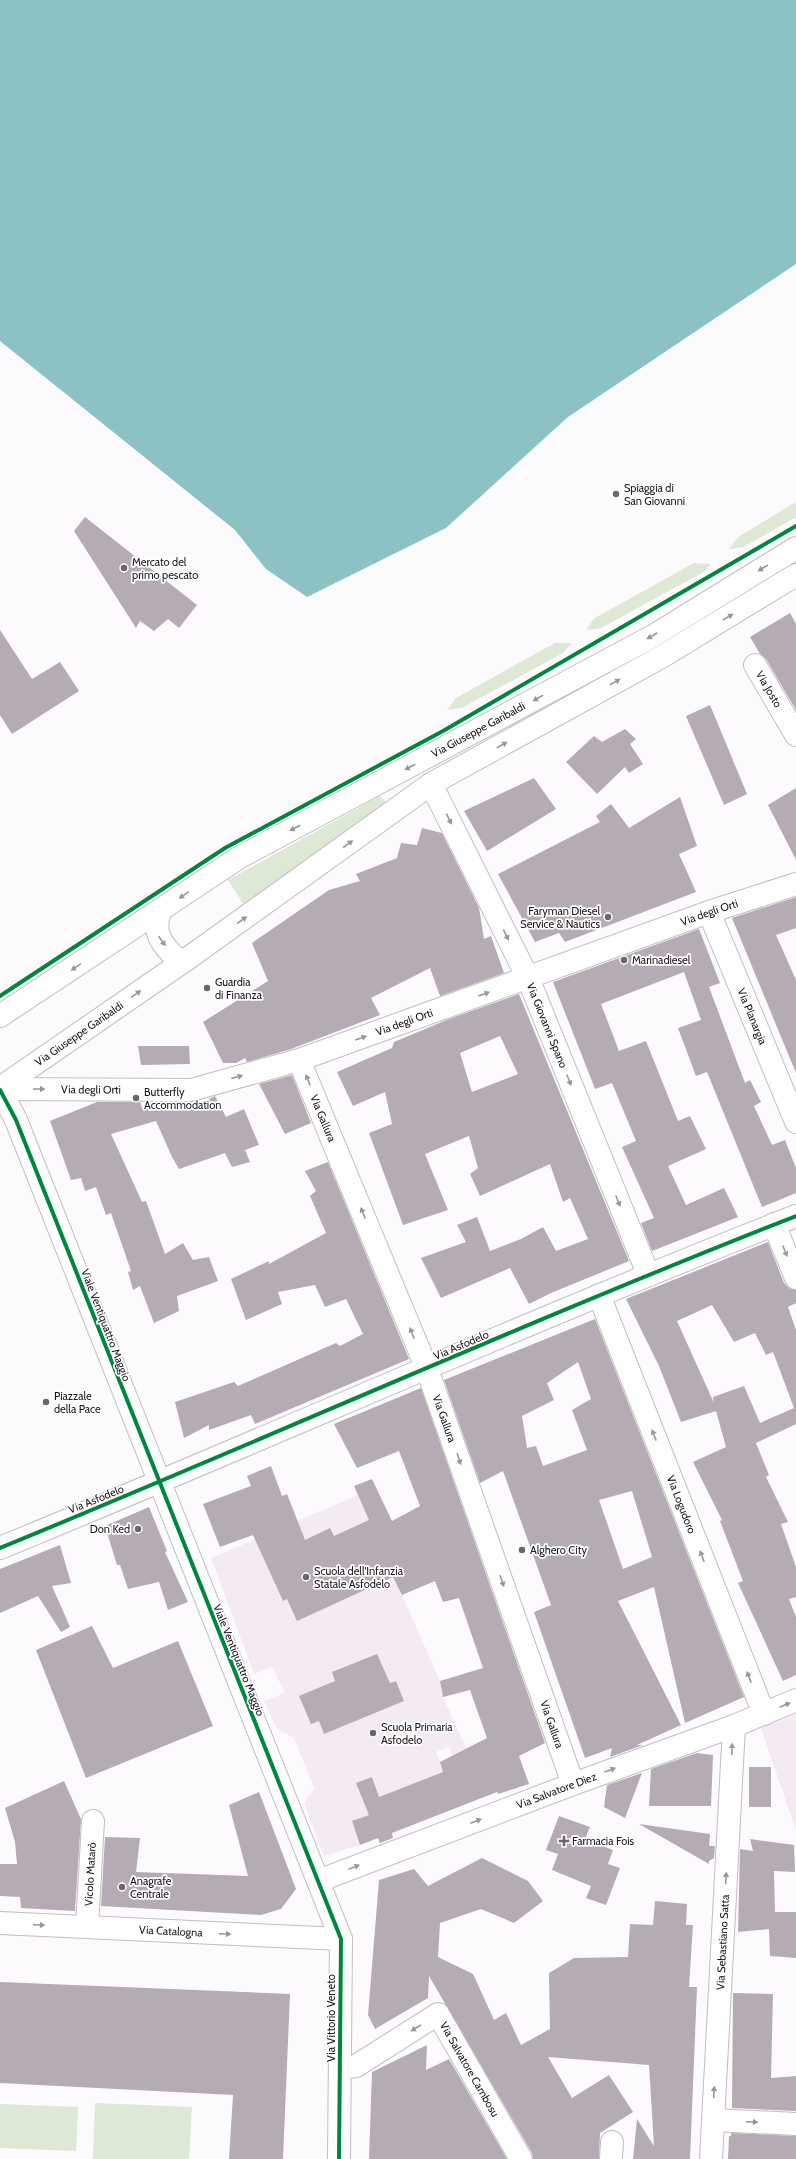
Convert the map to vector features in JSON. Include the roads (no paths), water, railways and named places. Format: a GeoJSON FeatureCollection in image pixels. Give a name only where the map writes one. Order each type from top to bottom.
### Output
{"type":"FeatureCollection","features":[{"type":"Feature","properties":{"kind":"street","name":"Via Giuseppe Garibaldi"},"geometry":{"type":"LineString","coordinates":[[0,1016],[240,857],[653,636],[796,548]]}},
{"type":"Feature","properties":{"kind":"street","name":"Via Giuseppe Garibaldi"},"geometry":{"type":"LineString","coordinates":[[0,1089],[187,959],[431,784],[663,656],[796,575]]}},
{"type":"Feature","properties":{"kind":"street","name":"Via Josto"},"geometry":{"type":"LineString","coordinates":[[755,665],[796,735]]}},
{"type":"Feature","properties":{"kind":"street","name":"Via Giovanni Spano"},"geometry":{"type":"LineString","coordinates":[[431,784],[528,978],[648,1274]]}},
{"type":"Feature","properties":{"kind":"street"},"geometry":{"type":"LineString","coordinates":[[375,785],[387,788],[396,800],[391,813]]}},
{"type":"Feature","properties":{"kind":"street","name":"Via degli Orti"},"geometry":{"type":"LineString","coordinates":[[0,1089],[191,1090],[300,1060],[709,912],[796,884]]}},
{"type":"Feature","properties":{"kind":"street"},"geometry":{"type":"LineString","coordinates":[[161,910],[156,921],[157,935],[178,960],[187,959]]}},
{"type":"Feature","properties":{"kind":"street","name":"Via Planargia"},"geometry":{"type":"LineString","coordinates":[[709,912],[796,1122]]}},
{"type":"Feature","properties":{"kind":"street"},"geometry":{"type":"LineString","coordinates":[[122,936],[134,935],[144,940],[160,964],[162,972],[158,979]]}},
{"type":"Feature","properties":{"kind":"street","name":"Via Gallura"},"geometry":{"type":"LineString","coordinates":[[300,1060],[427,1369],[573,1784]]}},
{"type":"Feature","properties":{"kind":"street"},"geometry":{"type":"LineString","coordinates":[[0,1070],[0,1081]]}},
{"type":"Feature","properties":{"kind":"street","name":"Viale Ventiquattro Maggio"},"geometry":{"type":"LineString","coordinates":[[0,1089],[16,1120],[158,1484],[318,1881]]}},
{"type":"Feature","properties":{"kind":"street","name":"Via Asfodelo"},"geometry":{"type":"LineString","coordinates":[[0,1548],[158,1484],[648,1274],[796,1216]]}},
{"type":"Feature","properties":{"kind":"street"},"geometry":{"type":"LineString","coordinates":[[774,1224],[796,1278]]}},
{"type":"Feature","properties":{"kind":"street","name":"Via Logudoro"},"geometry":{"type":"LineString","coordinates":[[599,1295],[764,1714]]}},
{"type":"Feature","properties":{"kind":"street","name":"Via Salvatore Diez"},"geometry":{"type":"LineString","coordinates":[[318,1881],[573,1784],[734,1726],[796,1700]]}},
{"type":"Feature","properties":{"kind":"street","name":"Via Sebastiano Satta"},"geometry":{"type":"LineString","coordinates":[[711,2159],[734,1726]]}},
{"type":"Feature","properties":{"kind":"street","name":"Vicolo Matarò"},"geometry":{"type":"LineString","coordinates":[[87,1928],[93,1821]]}},
{"type":"Feature","properties":{"kind":"street","name":"Via Vittorio Veneto"},"geometry":{"type":"LineString","coordinates":[[318,1881],[341,1939],[339,2159]]}},
{"type":"Feature","properties":{"kind":"street","name":"Via Catalogna"},"geometry":{"type":"LineString","coordinates":[[0,1924],[341,1939]]}},
{"type":"Feature","properties":{"kind":"street","name":"Via Salvatore Cambosu"},"geometry":{"type":"LineString","coordinates":[[340,2069],[356,2066],[438,2014],[521,2159]]}},
{"type":"Feature","properties":{"kind":"street"},"geometry":{"type":"LineString","coordinates":[[713,2120],[796,2124]]}},
{"type":"Feature","properties":{"kind":"water"},"geometry":{"type":"Polygon","coordinates":[[[0,0],[796,0],[796,264],[568,417],[446,528],[307,597],[266,569],[235,530],[0,341],[0,0]]]}},
{"type":"Feature","properties":{"kind":"place","name":"Spiaggia di San Giovanni"},"geometry":{"type":"Point","coordinates":[616,494]}},
{"type":"Feature","properties":{"kind":"place","name":"Mercato del primo pescato"},"geometry":{"type":"Point","coordinates":[124,568]}},
{"type":"Feature","properties":{"kind":"place","name":"Faryman Diesel Service & Nautics"},"geometry":{"type":"Point","coordinates":[608,917]}},
{"type":"Feature","properties":{"kind":"place","name":"Marinadiesel"},"geometry":{"type":"Point","coordinates":[624,960]}},
{"type":"Feature","properties":{"kind":"place","name":"Guardia di Finanza"},"geometry":{"type":"Point","coordinates":[207,988]}},
{"type":"Feature","properties":{"kind":"place","name":"Butterfly Accommodation"},"geometry":{"type":"Point","coordinates":[136,1098]}},
{"type":"Feature","properties":{"kind":"place","name":"Piazzale della Pace"},"geometry":{"type":"Point","coordinates":[46,1402]}},
{"type":"Feature","properties":{"kind":"place","name":"Don Ked"},"geometry":{"type":"Point","coordinates":[138,1529]}},
{"type":"Feature","properties":{"kind":"place","name":"Alghero City"},"geometry":{"type":"Point","coordinates":[522,1550]}},
{"type":"Feature","properties":{"kind":"place","name":"Scuola dell'Infanzia Statale Asfodelo"},"geometry":{"type":"Point","coordinates":[306,1577]}},
{"type":"Feature","properties":{"kind":"place","name":"Scuola Primaria Asfodelo"},"geometry":{"type":"Point","coordinates":[373,1733]}},
{"type":"Feature","properties":{"kind":"place","name":"Farmacia Fois"},"geometry":{"type":"Point","coordinates":[564,1841]}},
{"type":"Feature","properties":{"kind":"place","name":"Anagrafe Centrale"},"geometry":{"type":"Point","coordinates":[122,1887]}}]}
